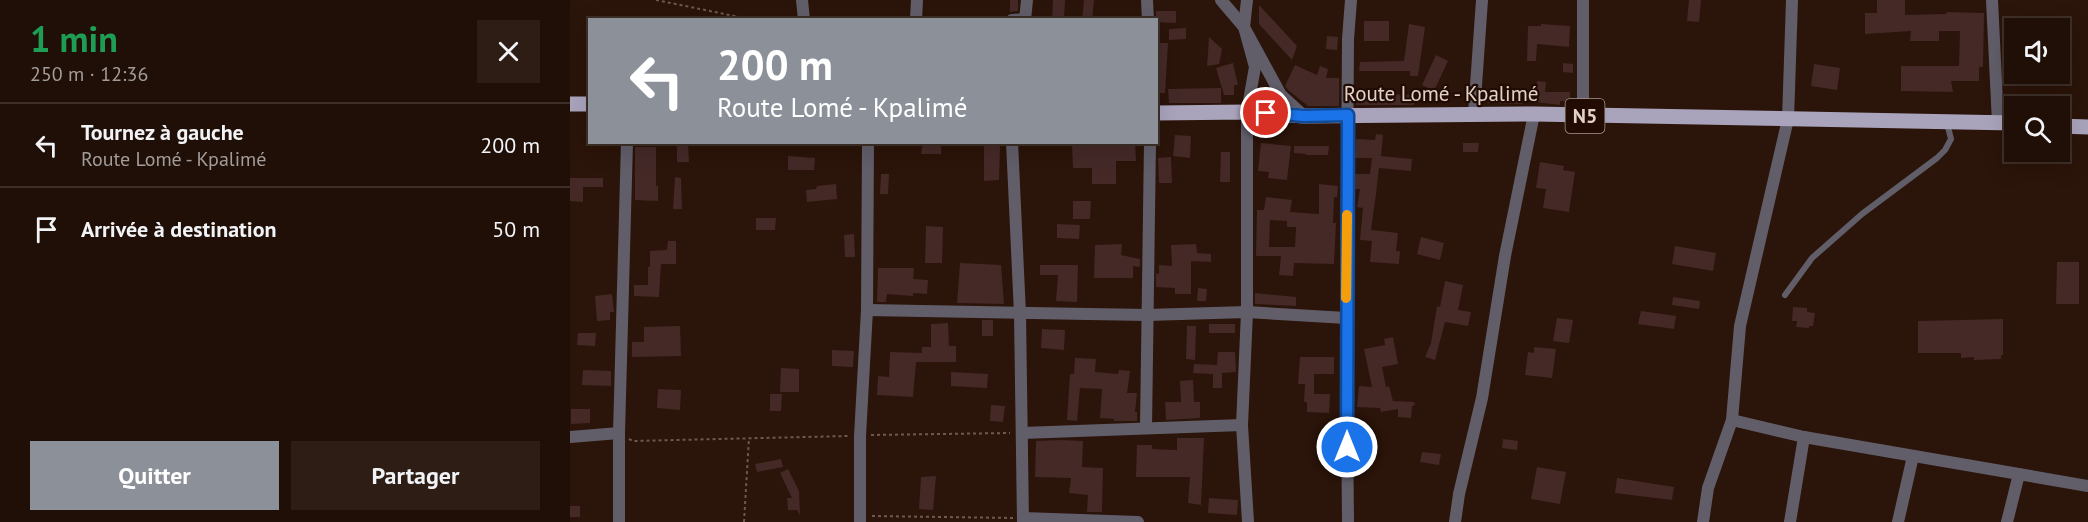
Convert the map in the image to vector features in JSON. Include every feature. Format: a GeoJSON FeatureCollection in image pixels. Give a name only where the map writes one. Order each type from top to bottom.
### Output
{"type":"FeatureCollection","features":[{"type":"Feature","properties":{"kind":"main road"},"geometry":{"type":"LineString","coordinates":[[570,104],[588,104]]}},
{"type":"Feature","properties":{"kind":"main road","name":"Route Lomé - Kpalimé"},"geometry":{"type":"LineString","coordinates":[[1158,113],[1247,112],[1304,116],[1534,114],[2004,123]]}},
{"type":"Feature","properties":{"kind":"main road"},"geometry":{"type":"LineString","coordinates":[[2070,126],[2088,127]]}},
{"type":"Feature","properties":{"kind":"street"},"geometry":{"type":"LineString","coordinates":[[802,0],[804,18]]}},
{"type":"Feature","properties":{"kind":"street"},"geometry":{"type":"LineString","coordinates":[[916,18],[917,0]]}},
{"type":"Feature","properties":{"kind":"street"},"geometry":{"type":"LineString","coordinates":[[1025,18],[1027,0]]}},
{"type":"Feature","properties":{"kind":"street"},"geometry":{"type":"LineString","coordinates":[[1147,0],[1148,18]]}},
{"type":"Feature","properties":{"kind":"street"},"geometry":{"type":"LineString","coordinates":[[1221,0],[1245,27],[1281,95],[1304,116]]}},
{"type":"Feature","properties":{"kind":"street"},"geometry":{"type":"LineString","coordinates":[[1247,0],[1245,27],[1255,68],[1247,112],[1247,312],[1242,425],[1248,522]]}},
{"type":"Feature","properties":{"kind":"street"},"geometry":{"type":"LineString","coordinates":[[1348,522],[1346,318],[1348,39],[1351,0]]}},
{"type":"Feature","properties":{"kind":"street"},"geometry":{"type":"LineString","coordinates":[[1474,114],[1482,0]]}},
{"type":"Feature","properties":{"kind":"street"},"geometry":{"type":"LineString","coordinates":[[1583,0],[1583,116]]}},
{"type":"Feature","properties":{"kind":"street"},"geometry":{"type":"LineString","coordinates":[[1703,522],[1708,488],[1732,420],[1740,326],[1788,118],[1792,0]]}},
{"type":"Feature","properties":{"kind":"street"},"geometry":{"type":"LineString","coordinates":[[1992,0],[1998,123]]}},
{"type":"Feature","properties":{"kind":"street"},"geometry":{"type":"LineString","coordinates":[[1455,522],[1459,494],[1482,398],[1505,256],[1534,114]]}},
{"type":"Feature","properties":{"kind":"street"},"geometry":{"type":"LineString","coordinates":[[618,522],[618,433],[627,144]]}},
{"type":"Feature","properties":{"kind":"street"},"geometry":{"type":"LineString","coordinates":[[860,519],[860,436],[867,310],[868,144]]}},
{"type":"Feature","properties":{"kind":"street"},"geometry":{"type":"LineString","coordinates":[[1012,144],[1020,314],[1023,520],[1138,522]]}},
{"type":"Feature","properties":{"kind":"street"},"geometry":{"type":"LineString","coordinates":[[1146,428],[1150,144]]}},
{"type":"Feature","properties":{"kind":"street"},"geometry":{"type":"LineString","coordinates":[[867,310],[1147,315],[1247,312],[1346,318]]}},
{"type":"Feature","properties":{"kind":"street"},"geometry":{"type":"LineString","coordinates":[[1732,420],[1804,436],[2088,486]]}},
{"type":"Feature","properties":{"kind":"street"},"geometry":{"type":"LineString","coordinates":[[1022,433],[1242,425]]}},
{"type":"Feature","properties":{"kind":"street"},"geometry":{"type":"LineString","coordinates":[[570,437],[618,433]]}},
{"type":"Feature","properties":{"kind":"street"},"geometry":{"type":"LineString","coordinates":[[1790,522],[1804,436]]}},
{"type":"Feature","properties":{"kind":"street"},"geometry":{"type":"LineString","coordinates":[[1898,522],[1913,456]]}},
{"type":"Feature","properties":{"kind":"street"},"geometry":{"type":"LineString","coordinates":[[2007,522],[2019,474]]}},
{"type":"Feature","properties":{"kind":"lane"},"geometry":{"type":"LineString","coordinates":[[1785,295],[1812,258],[1862,214],[1908,181],[1945,150],[1951,139],[1947,123]]}},
{"type":"Feature","properties":{"kind":"path"},"geometry":{"type":"LineString","coordinates":[[656,0],[744,18]]}},
{"type":"Feature","properties":{"kind":"path"},"geometry":{"type":"LineString","coordinates":[[618,433],[633,441],[1022,433]]}},
{"type":"Feature","properties":{"kind":"path"},"geometry":{"type":"LineString","coordinates":[[744,522],[749,438]]}},
{"type":"Feature","properties":{"kind":"path"},"geometry":{"type":"LineString","coordinates":[[860,519],[1023,520]]}},
{"type":"Feature","properties":{"kind":"building"},"geometry":{"type":"Polygon","coordinates":[[[1010,0],[1018,0],[1018,11],[1010,12],[1010,0]]]}},
{"type":"Feature","properties":{"kind":"building"},"geometry":{"type":"Polygon","coordinates":[[[1053,0],[1065,0],[1064,18],[1052,18],[1053,0]]]}},
{"type":"Feature","properties":{"kind":"building"},"geometry":{"type":"Polygon","coordinates":[[[1084,0],[1094,0],[1092,18],[1082,18],[1084,0]]]}},
{"type":"Feature","properties":{"kind":"building"},"geometry":{"type":"Polygon","coordinates":[[[1689,0],[1701,0],[1699,22],[1687,21],[1689,0]]]}},
{"type":"Feature","properties":{"kind":"building"},"geometry":{"type":"Polygon","coordinates":[[[1877,0],[1905,0],[1905,15],[1946,14],[1947,12],[1984,13],[1983,67],[1979,67],[1979,81],[1951,81],[1953,92],[1901,91],[1901,66],[1959,66],[1960,31],[1939,31],[1939,41],[1910,41],[1911,31],[1865,34],[1865,13],[1877,13],[1877,0]]]}},
{"type":"Feature","properties":{"kind":"building"},"geometry":{"type":"Polygon","coordinates":[[[1259,5],[1297,46],[1292,60],[1259,24],[1259,5]]]}},
{"type":"Feature","properties":{"kind":"building"},"geometry":{"type":"Polygon","coordinates":[[[1156,11],[1176,11],[1176,23],[1158,22],[1156,11]]]}},
{"type":"Feature","properties":{"kind":"building"},"geometry":{"type":"Polygon","coordinates":[[[1364,21],[1389,21],[1389,41],[1364,41],[1364,21]]]}},
{"type":"Feature","properties":{"kind":"building"},"geometry":{"type":"Polygon","coordinates":[[[1409,24],[1425,27],[1418,76],[1410,76],[1410,71],[1359,71],[1360,62],[1404,61],[1409,24]]]}},
{"type":"Feature","properties":{"kind":"building"},"geometry":{"type":"Polygon","coordinates":[[[1541,24],[1570,26],[1569,47],[1537,44],[1536,61],[1527,61],[1528,26],[1541,26],[1541,24]]]}},
{"type":"Feature","properties":{"kind":"building"},"geometry":{"type":"Polygon","coordinates":[[[1186,28],[1186,39],[1169,40],[1169,29],[1186,28]]]}},
{"type":"Feature","properties":{"kind":"building"},"geometry":{"type":"Polygon","coordinates":[[[1327,36],[1338,37],[1337,50],[1326,49],[1327,36]]]}},
{"type":"Feature","properties":{"kind":"building"},"geometry":{"type":"Polygon","coordinates":[[[1209,37],[1222,49],[1219,64],[1207,66],[1209,37]]]}},
{"type":"Feature","properties":{"kind":"building"},"geometry":{"type":"Polygon","coordinates":[[[1158,43],[1168,43],[1165,93],[1158,93],[1158,43]]]}},
{"type":"Feature","properties":{"kind":"building"},"geometry":{"type":"Polygon","coordinates":[[[1436,55],[1448,61],[1434,91],[1422,85],[1436,55]]]}},
{"type":"Feature","properties":{"kind":"building"},"geometry":{"type":"Polygon","coordinates":[[[1233,63],[1238,85],[1234,85],[1234,95],[1224,95],[1216,68],[1233,63]]]}},
{"type":"Feature","properties":{"kind":"building"},"geometry":{"type":"Polygon","coordinates":[[[1563,63],[1573,64],[1573,73],[1563,72],[1563,63]]]}},
{"type":"Feature","properties":{"kind":"building"},"geometry":{"type":"Polygon","coordinates":[[[1814,64],[1840,68],[1837,90],[1811,86],[1814,64]]]}},
{"type":"Feature","properties":{"kind":"building"},"geometry":{"type":"Polygon","coordinates":[[[1295,65],[1317,75],[1320,66],[1328,69],[1326,78],[1339,78],[1339,106],[1308,106],[1288,90],[1285,86],[1295,65]]]}},
{"type":"Feature","properties":{"kind":"building"},"geometry":{"type":"Polygon","coordinates":[[[1537,81],[1546,82],[1545,92],[1570,92],[1570,102],[1560,101],[1560,105],[1535,102],[1537,81]]]}},
{"type":"Feature","properties":{"kind":"building"},"geometry":{"type":"Polygon","coordinates":[[[1221,88],[1221,103],[1169,103],[1168,89],[1221,88]]]}},
{"type":"Feature","properties":{"kind":"building"},"geometry":{"type":"Polygon","coordinates":[[[1259,91],[1270,91],[1279,104],[1257,103],[1259,91]]]}},
{"type":"Feature","properties":{"kind":"building"},"geometry":{"type":"Polygon","coordinates":[[[1491,92],[1523,101],[1522,104],[1488,103],[1491,92]]]}},
{"type":"Feature","properties":{"kind":"building"},"geometry":{"type":"Polygon","coordinates":[[[1356,93],[1415,95],[1414,105],[1356,105],[1356,93]]]}},
{"type":"Feature","properties":{"kind":"building"},"geometry":{"type":"Polygon","coordinates":[[[1376,134],[1383,135],[1381,156],[1412,159],[1411,171],[1379,168],[1371,230],[1398,233],[1396,251],[1400,251],[1399,264],[1370,262],[1372,241],[1360,240],[1363,208],[1357,207],[1360,189],[1355,189],[1355,174],[1370,174],[1372,158],[1355,158],[1356,139],[1375,140],[1376,134]]]}},
{"type":"Feature","properties":{"kind":"building"},"geometry":{"type":"Polygon","coordinates":[[[1175,135],[1191,136],[1190,158],[1173,156],[1175,135]]]}},
{"type":"Feature","properties":{"kind":"building"},"geometry":{"type":"Polygon","coordinates":[[[1261,143],[1291,146],[1287,180],[1268,178],[1269,172],[1258,171],[1261,143]]]}},
{"type":"Feature","properties":{"kind":"building"},"geometry":{"type":"Polygon","coordinates":[[[1463,143],[1479,143],[1478,152],[1463,152],[1463,143]]]}},
{"type":"Feature","properties":{"kind":"building"},"geometry":{"type":"Polygon","coordinates":[[[923,144],[941,144],[941,154],[921,154],[923,144]]]}},
{"type":"Feature","properties":{"kind":"building"},"geometry":{"type":"Polygon","coordinates":[[[984,144],[1000,146],[999,180],[984,181],[984,144]]]}},
{"type":"Feature","properties":{"kind":"building"},"geometry":{"type":"Polygon","coordinates":[[[1135,144],[1136,161],[1116,161],[1116,184],[1092,184],[1092,168],[1073,168],[1072,145],[1135,144]]]}},
{"type":"Feature","properties":{"kind":"building"},"geometry":{"type":"Polygon","coordinates":[[[688,145],[689,162],[677,162],[677,146],[688,145]]]}},
{"type":"Feature","properties":{"kind":"building"},"geometry":{"type":"Polygon","coordinates":[[[1294,146],[1329,146],[1328,155],[1294,153],[1294,146]]]}},
{"type":"Feature","properties":{"kind":"building"},"geometry":{"type":"Polygon","coordinates":[[[635,147],[656,147],[658,201],[635,200],[635,147]]]}},
{"type":"Feature","properties":{"kind":"building"},"geometry":{"type":"Polygon","coordinates":[[[1221,152],[1230,152],[1230,182],[1220,182],[1221,152]]]}},
{"type":"Feature","properties":{"kind":"building"},"geometry":{"type":"Polygon","coordinates":[[[788,156],[815,158],[814,170],[788,170],[788,156]]]}},
{"type":"Feature","properties":{"kind":"building"},"geometry":{"type":"Polygon","coordinates":[[[1171,157],[1172,183],[1159,183],[1158,158],[1171,157]]]}},
{"type":"Feature","properties":{"kind":"building"},"geometry":{"type":"Polygon","coordinates":[[[1540,162],[1564,166],[1563,170],[1575,172],[1569,212],[1543,208],[1546,189],[1536,188],[1540,162]]]}},
{"type":"Feature","properties":{"kind":"building"},"geometry":{"type":"Polygon","coordinates":[[[881,174],[889,174],[888,194],[880,194],[881,174]]]}},
{"type":"Feature","properties":{"kind":"building"},"geometry":{"type":"Polygon","coordinates":[[[675,177],[681,178],[682,209],[673,209],[675,177]]]}},
{"type":"Feature","properties":{"kind":"building"},"geometry":{"type":"Polygon","coordinates":[[[570,178],[603,178],[603,187],[583,187],[583,202],[570,201],[570,178]]]}},
{"type":"Feature","properties":{"kind":"building"},"geometry":{"type":"Polygon","coordinates":[[[836,184],[837,199],[807,202],[806,190],[836,184]]]}},
{"type":"Feature","properties":{"kind":"building"},"geometry":{"type":"Polygon","coordinates":[[[1319,184],[1338,186],[1337,197],[1334,197],[1333,223],[1336,223],[1334,264],[1294,263],[1293,276],[1279,275],[1281,256],[1256,256],[1257,210],[1264,210],[1266,197],[1292,200],[1290,212],[1319,214],[1319,184]],[[1270,220],[1269,247],[1295,247],[1296,227],[1287,227],[1287,221],[1270,220]]]}},
{"type":"Feature","properties":{"kind":"building"},"geometry":{"type":"Polygon","coordinates":[[[1073,201],[1091,201],[1090,219],[1073,219],[1073,201]]]}},
{"type":"Feature","properties":{"kind":"building"},"geometry":{"type":"Polygon","coordinates":[[[756,218],[776,218],[775,230],[756,230],[756,218]]]}},
{"type":"Feature","properties":{"kind":"building"},"geometry":{"type":"Polygon","coordinates":[[[1057,224],[1080,225],[1079,239],[1057,238],[1057,224]]]}},
{"type":"Feature","properties":{"kind":"building"},"geometry":{"type":"Polygon","coordinates":[[[926,226],[943,227],[942,263],[925,263],[926,226]]]}},
{"type":"Feature","properties":{"kind":"building"},"geometry":{"type":"Polygon","coordinates":[[[854,234],[855,257],[845,257],[844,235],[854,234]]]}},
{"type":"Feature","properties":{"kind":"building"},"geometry":{"type":"Polygon","coordinates":[[[1421,237],[1444,243],[1440,260],[1417,254],[1421,237]]]}},
{"type":"Feature","properties":{"kind":"building"},"geometry":{"type":"Polygon","coordinates":[[[668,241],[676,241],[676,264],[661,264],[659,297],[634,296],[634,285],[648,285],[650,251],[667,250],[668,241]]]}},
{"type":"Feature","properties":{"kind":"building"},"geometry":{"type":"Polygon","coordinates":[[[1122,244],[1121,255],[1140,259],[1140,267],[1133,266],[1133,278],[1094,278],[1095,245],[1122,244]]]}},
{"type":"Feature","properties":{"kind":"building"},"geometry":{"type":"Polygon","coordinates":[[[1196,244],[1197,253],[1211,254],[1211,262],[1191,261],[1191,294],[1175,294],[1175,288],[1156,287],[1156,273],[1159,274],[1159,265],[1172,266],[1171,245],[1196,244]]]}},
{"type":"Feature","properties":{"kind":"building"},"geometry":{"type":"Polygon","coordinates":[[[1675,246],[1716,253],[1713,271],[1672,264],[1675,246]]]}},
{"type":"Feature","properties":{"kind":"building"},"geometry":{"type":"Polygon","coordinates":[[[2057,262],[2079,262],[2079,304],[2056,304],[2057,262]]]}},
{"type":"Feature","properties":{"kind":"building"},"geometry":{"type":"Polygon","coordinates":[[[960,263],[1001,265],[1004,304],[957,303],[960,263]]]}},
{"type":"Feature","properties":{"kind":"building"},"geometry":{"type":"Polygon","coordinates":[[[1040,265],[1078,265],[1077,302],[1056,301],[1058,275],[1040,275],[1040,265]]]}},
{"type":"Feature","properties":{"kind":"building"},"geometry":{"type":"Polygon","coordinates":[[[878,268],[914,268],[913,279],[928,280],[927,294],[913,293],[913,296],[887,294],[886,302],[877,302],[878,268]]]}},
{"type":"Feature","properties":{"kind":"building"},"geometry":{"type":"Polygon","coordinates":[[[1445,281],[1463,285],[1458,310],[1471,312],[1468,326],[1445,322],[1435,360],[1425,357],[1431,343],[1437,306],[1440,307],[1445,281]]]}},
{"type":"Feature","properties":{"kind":"building"},"geometry":{"type":"Polygon","coordinates":[[[1198,288],[1207,289],[1206,301],[1197,301],[1198,288]]]}},
{"type":"Feature","properties":{"kind":"building"},"geometry":{"type":"Polygon","coordinates":[[[1255,293],[1296,297],[1296,306],[1255,304],[1255,293]]]}},
{"type":"Feature","properties":{"kind":"building"},"geometry":{"type":"Polygon","coordinates":[[[612,294],[614,312],[610,312],[610,320],[597,321],[595,296],[612,294]]]}},
{"type":"Feature","properties":{"kind":"building"},"geometry":{"type":"Polygon","coordinates":[[[1673,297],[1700,301],[1699,309],[1672,305],[1673,297]]]}},
{"type":"Feature","properties":{"kind":"building"},"geometry":{"type":"Polygon","coordinates":[[[1793,307],[1807,308],[1807,312],[1815,313],[1813,326],[1796,327],[1797,321],[1792,321],[1793,307]]]}},
{"type":"Feature","properties":{"kind":"building"},"geometry":{"type":"Polygon","coordinates":[[[1641,311],[1676,316],[1674,329],[1638,324],[1641,311]]]}},
{"type":"Feature","properties":{"kind":"building"},"geometry":{"type":"Polygon","coordinates":[[[1557,318],[1573,320],[1569,343],[1553,341],[1557,318]]]}},
{"type":"Feature","properties":{"kind":"building"},"geometry":{"type":"Polygon","coordinates":[[[2003,319],[2001,359],[1974,360],[1974,357],[1961,358],[1961,353],[1918,353],[1918,321],[2003,319]]]}},
{"type":"Feature","properties":{"kind":"building"},"geometry":{"type":"Polygon","coordinates":[[[982,320],[993,320],[993,336],[982,336],[982,320]]]}},
{"type":"Feature","properties":{"kind":"building"},"geometry":{"type":"Polygon","coordinates":[[[948,323],[949,346],[956,346],[956,362],[916,362],[913,397],[877,395],[878,376],[889,377],[890,352],[922,353],[922,347],[931,347],[931,324],[948,323]]]}},
{"type":"Feature","properties":{"kind":"building"},"geometry":{"type":"Polygon","coordinates":[[[1209,324],[1235,324],[1235,333],[1209,333],[1209,324]]]}},
{"type":"Feature","properties":{"kind":"building"},"geometry":{"type":"Polygon","coordinates":[[[680,326],[681,356],[632,357],[632,342],[644,342],[644,327],[680,326]]]}},
{"type":"Feature","properties":{"kind":"building"},"geometry":{"type":"Polygon","coordinates":[[[1187,326],[1196,326],[1195,360],[1186,359],[1187,326]]]}},
{"type":"Feature","properties":{"kind":"building"},"geometry":{"type":"Polygon","coordinates":[[[1042,329],[1065,330],[1064,350],[1041,348],[1042,329]]]}},
{"type":"Feature","properties":{"kind":"building"},"geometry":{"type":"Polygon","coordinates":[[[578,333],[596,333],[595,346],[577,345],[578,333]]]}},
{"type":"Feature","properties":{"kind":"building"},"geometry":{"type":"Polygon","coordinates":[[[1393,337],[1398,364],[1382,367],[1386,387],[1389,386],[1393,401],[1414,402],[1411,418],[1398,417],[1398,409],[1381,412],[1380,408],[1357,407],[1359,386],[1372,387],[1364,349],[1385,345],[1384,339],[1393,337]]]}},
{"type":"Feature","properties":{"kind":"building"},"geometry":{"type":"Polygon","coordinates":[[[1534,347],[1556,349],[1552,378],[1525,375],[1528,352],[1534,353],[1534,347]]]}},
{"type":"Feature","properties":{"kind":"building"},"geometry":{"type":"Polygon","coordinates":[[[832,350],[854,351],[853,367],[832,366],[832,350]]]}},
{"type":"Feature","properties":{"kind":"building"},"geometry":{"type":"Polygon","coordinates":[[[1218,352],[1235,352],[1236,372],[1222,373],[1222,388],[1213,388],[1213,374],[1193,373],[1194,364],[1217,365],[1218,352]]]}},
{"type":"Feature","properties":{"kind":"building"},"geometry":{"type":"Polygon","coordinates":[[[1300,357],[1334,357],[1334,374],[1314,374],[1314,394],[1330,394],[1329,413],[1307,412],[1307,402],[1304,402],[1305,384],[1298,384],[1300,357]]]}},
{"type":"Feature","properties":{"kind":"building"},"geometry":{"type":"Polygon","coordinates":[[[1075,358],[1096,359],[1095,372],[1118,374],[1119,370],[1130,371],[1127,393],[1137,393],[1135,412],[1137,412],[1137,421],[1114,421],[1114,419],[1100,418],[1102,389],[1080,388],[1077,421],[1067,420],[1070,374],[1074,374],[1075,358]]]}},
{"type":"Feature","properties":{"kind":"building"},"geometry":{"type":"Polygon","coordinates":[[[781,368],[799,369],[799,392],[780,392],[781,368]]]}},
{"type":"Feature","properties":{"kind":"building"},"geometry":{"type":"Polygon","coordinates":[[[583,370],[611,371],[611,386],[582,385],[583,370]]]}},
{"type":"Feature","properties":{"kind":"building"},"geometry":{"type":"Polygon","coordinates":[[[951,372],[988,374],[987,388],[951,386],[951,372]]]}},
{"type":"Feature","properties":{"kind":"building"},"geometry":{"type":"Polygon","coordinates":[[[1193,380],[1194,402],[1200,402],[1200,418],[1166,420],[1165,402],[1181,402],[1180,381],[1193,380]]]}},
{"type":"Feature","properties":{"kind":"building"},"geometry":{"type":"Polygon","coordinates":[[[658,389],[681,390],[680,410],[657,408],[658,389]]]}},
{"type":"Feature","properties":{"kind":"building"},"geometry":{"type":"Polygon","coordinates":[[[770,394],[782,394],[781,411],[770,411],[770,394]]]}},
{"type":"Feature","properties":{"kind":"building"},"geometry":{"type":"Polygon","coordinates":[[[991,405],[1005,406],[1003,422],[990,421],[991,405]]]}},
{"type":"Feature","properties":{"kind":"building"},"geometry":{"type":"Polygon","coordinates":[[[571,409],[590,409],[590,423],[571,424],[571,409]]]}},
{"type":"Feature","properties":{"kind":"building"},"geometry":{"type":"Polygon","coordinates":[[[1177,438],[1204,438],[1201,505],[1188,503],[1190,477],[1136,477],[1137,445],[1152,445],[1152,449],[1177,450],[1177,438]]]}},
{"type":"Feature","properties":{"kind":"building"},"geometry":{"type":"Polygon","coordinates":[[[1503,439],[1518,441],[1517,450],[1502,448],[1503,439]]]}},
{"type":"Feature","properties":{"kind":"building"},"geometry":{"type":"Polygon","coordinates":[[[1036,441],[1083,441],[1082,467],[1103,468],[1102,512],[1087,512],[1088,495],[1069,493],[1071,478],[1035,477],[1036,441]]]}},
{"type":"Feature","properties":{"kind":"building"},"geometry":{"type":"Polygon","coordinates":[[[1422,452],[1441,454],[1439,465],[1420,462],[1422,452]]]}},
{"type":"Feature","properties":{"kind":"building"},"geometry":{"type":"Polygon","coordinates":[[[781,459],[783,467],[757,472],[755,464],[781,459]]]}},
{"type":"Feature","properties":{"kind":"building"},"geometry":{"type":"Polygon","coordinates":[[[1537,467],[1566,472],[1560,504],[1531,499],[1537,467]]]}},
{"type":"Feature","properties":{"kind":"building"},"geometry":{"type":"Polygon","coordinates":[[[788,469],[799,491],[800,515],[797,510],[788,510],[787,498],[792,498],[780,473],[788,469]]]}},
{"type":"Feature","properties":{"kind":"building"},"geometry":{"type":"Polygon","coordinates":[[[936,476],[933,510],[919,509],[921,477],[936,476]]]}},
{"type":"Feature","properties":{"kind":"building"},"geometry":{"type":"Polygon","coordinates":[[[1617,478],[1674,487],[1672,500],[1615,493],[1617,478]]]}},
{"type":"Feature","properties":{"kind":"building"},"geometry":{"type":"Polygon","coordinates":[[[1209,498],[1238,500],[1237,515],[1208,513],[1209,498]]]}},
{"type":"Feature","properties":{"kind":"building"},"geometry":{"type":"Polygon","coordinates":[[[570,506],[580,506],[580,517],[570,517],[570,506]]]}},
{"type":"Feature","properties":{"kind":"slow traffic"},"geometry":{"type":"LineString","coordinates":[[1346,298],[1347,215]]}},
{"type":"Feature","properties":{"kind":"route"},"geometry":{"type":"LineString","coordinates":[[1266,113],[1304,116],[1348,115],[1347,447]]}}]}
